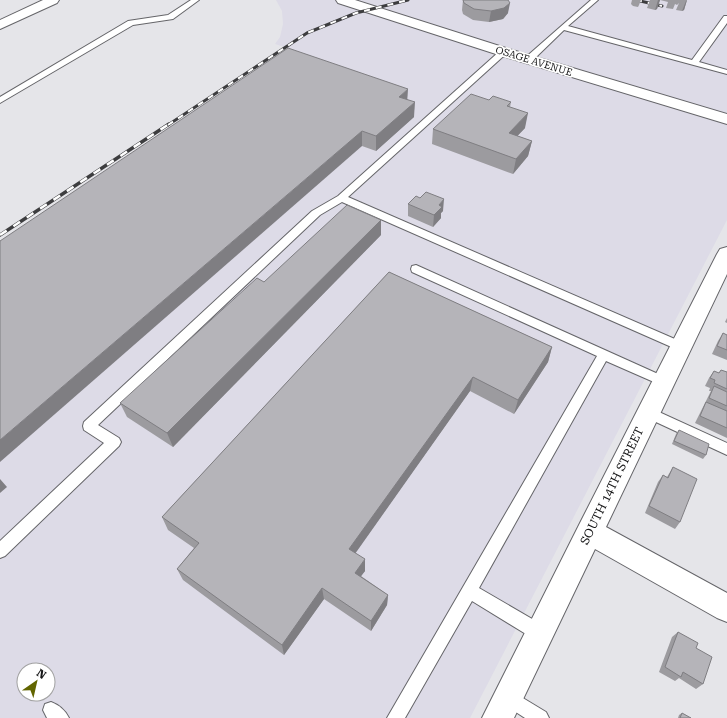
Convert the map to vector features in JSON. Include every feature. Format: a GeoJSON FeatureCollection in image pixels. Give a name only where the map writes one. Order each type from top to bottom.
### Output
{"type":"FeatureCollection","features":[{"type":"Feature","properties":{"kind":"street"},"geometry":{"type":"LineString","coordinates":[[0,25],[53,0]]}},
{"type":"Feature","properties":{"kind":"street","name":"OSAGE AVENUE"},"geometry":{"type":"LineString","coordinates":[[342,0],[529,60],[727,120]]}},
{"type":"Feature","properties":{"kind":"street","name":"SOUTH 14TH STREET"},"geometry":{"type":"LineString","coordinates":[[503,708],[680,346],[727,254]]}},
{"type":"Feature","properties":{"kind":"street"},"geometry":{"type":"LineString","coordinates":[[589,532],[727,608]]}},
{"type":"Feature","properties":{"kind":"lane"},"geometry":{"type":"LineString","coordinates":[[0,100],[131,23],[170,16],[196,0]]}},
{"type":"Feature","properties":{"kind":"lane"},"geometry":{"type":"LineString","coordinates":[[529,60],[563,27],[595,0]]}},
{"type":"Feature","properties":{"kind":"lane"},"geometry":{"type":"LineString","coordinates":[[694,63],[727,18]]}},
{"type":"Feature","properties":{"kind":"lane"},"geometry":{"type":"LineString","coordinates":[[563,27],[727,72]]}},
{"type":"Feature","properties":{"kind":"lane"},"geometry":{"type":"LineString","coordinates":[[0,551],[114,442],[89,426],[316,213],[341,198],[504,52]]}},
{"type":"Feature","properties":{"kind":"lane"},"geometry":{"type":"LineString","coordinates":[[341,198],[680,346]]}},
{"type":"Feature","properties":{"kind":"lane"},"geometry":{"type":"LineString","coordinates":[[416,270],[663,381]]}},
{"type":"Feature","properties":{"kind":"lane"},"geometry":{"type":"LineString","coordinates":[[396,718],[604,354]]}},
{"type":"Feature","properties":{"kind":"lane"},"geometry":{"type":"LineString","coordinates":[[648,412],[727,449]]}},
{"type":"Feature","properties":{"kind":"lane"},"geometry":{"type":"LineString","coordinates":[[469,591],[540,632]]}},
{"type":"Feature","properties":{"kind":"lane"},"geometry":{"type":"LineString","coordinates":[[503,708],[540,718]]}},
{"type":"Feature","properties":{"kind":"shaded area"},"geometry":{"type":"Polygon","coordinates":[[[276,0],[727,0],[727,220],[470,718],[0,718],[0,244],[291,49],[275,44],[280,37],[283,24],[282,11],[276,0]]]}},
{"type":"Feature","properties":{"kind":"building"},"geometry":{"type":"Polygon","coordinates":[[[463,0],[508,0],[510,3],[504,8],[491,11],[474,9],[464,3],[463,0]]]}},
{"type":"Feature","properties":{"kind":"building"},"geometry":{"type":"Polygon","coordinates":[[[288,48],[408,89],[399,97],[415,102],[376,136],[362,131],[0,440],[0,241],[288,48]]]}},
{"type":"Feature","properties":{"kind":"building"},"geometry":{"type":"Polygon","coordinates":[[[471,94],[489,100],[493,96],[511,102],[507,106],[528,113],[509,133],[532,141],[516,159],[433,129],[471,94]]]}},
{"type":"Feature","properties":{"kind":"building"},"geometry":{"type":"Polygon","coordinates":[[[426,192],[444,199],[439,205],[442,207],[434,215],[408,204],[416,196],[420,198],[426,192]]]}},
{"type":"Feature","properties":{"kind":"building"},"geometry":{"type":"Polygon","coordinates":[[[347,205],[381,220],[167,433],[120,403],[257,278],[264,282],[347,205]]]}},
{"type":"Feature","properties":{"kind":"building"},"geometry":{"type":"Polygon","coordinates":[[[389,272],[552,347],[518,400],[473,377],[349,549],[365,559],[355,573],[388,595],[371,621],[322,588],[282,645],[177,569],[199,543],[162,517],[389,272]]]}},
{"type":"Feature","properties":{"kind":"building"},"geometry":{"type":"Polygon","coordinates":[[[723,333],[727,335],[727,350],[717,346],[723,333]]]}},
{"type":"Feature","properties":{"kind":"building"},"geometry":{"type":"Polygon","coordinates":[[[721,370],[727,372],[727,389],[714,383],[715,380],[710,378],[714,371],[719,373],[721,370]]]}},
{"type":"Feature","properties":{"kind":"building"},"geometry":{"type":"Polygon","coordinates":[[[714,386],[727,392],[727,406],[709,398],[714,386]]]}},
{"type":"Feature","properties":{"kind":"building"},"geometry":{"type":"Polygon","coordinates":[[[706,402],[727,411],[727,428],[700,416],[706,402]]]}},
{"type":"Feature","properties":{"kind":"building"},"geometry":{"type":"Polygon","coordinates":[[[679,430],[709,444],[706,455],[674,441],[679,430]]]}},
{"type":"Feature","properties":{"kind":"building"},"geometry":{"type":"Polygon","coordinates":[[[673,467],[697,479],[680,522],[649,506],[663,475],[668,478],[673,467]]]}},
{"type":"Feature","properties":{"kind":"building"},"geometry":{"type":"Polygon","coordinates":[[[678,632],[698,643],[696,648],[712,657],[703,684],[683,672],[681,677],[665,667],[678,632]]]}},
{"type":"Feature","properties":{"kind":"building"},"geometry":{"type":"Polygon","coordinates":[[[682,713],[691,718],[680,718],[682,713]]]}},
{"type":"Feature","properties":{"kind":"railway"},"geometry":{"type":"LineString","coordinates":[[168,125],[307,33],[356,13],[408,0]]}},
{"type":"Feature","properties":{"kind":"railway"},"geometry":{"type":"LineString","coordinates":[[636,0],[662,6]]}},
{"type":"Feature","properties":{"kind":"railway"},"geometry":{"type":"LineString","coordinates":[[0,235],[169,124]]}}]}
